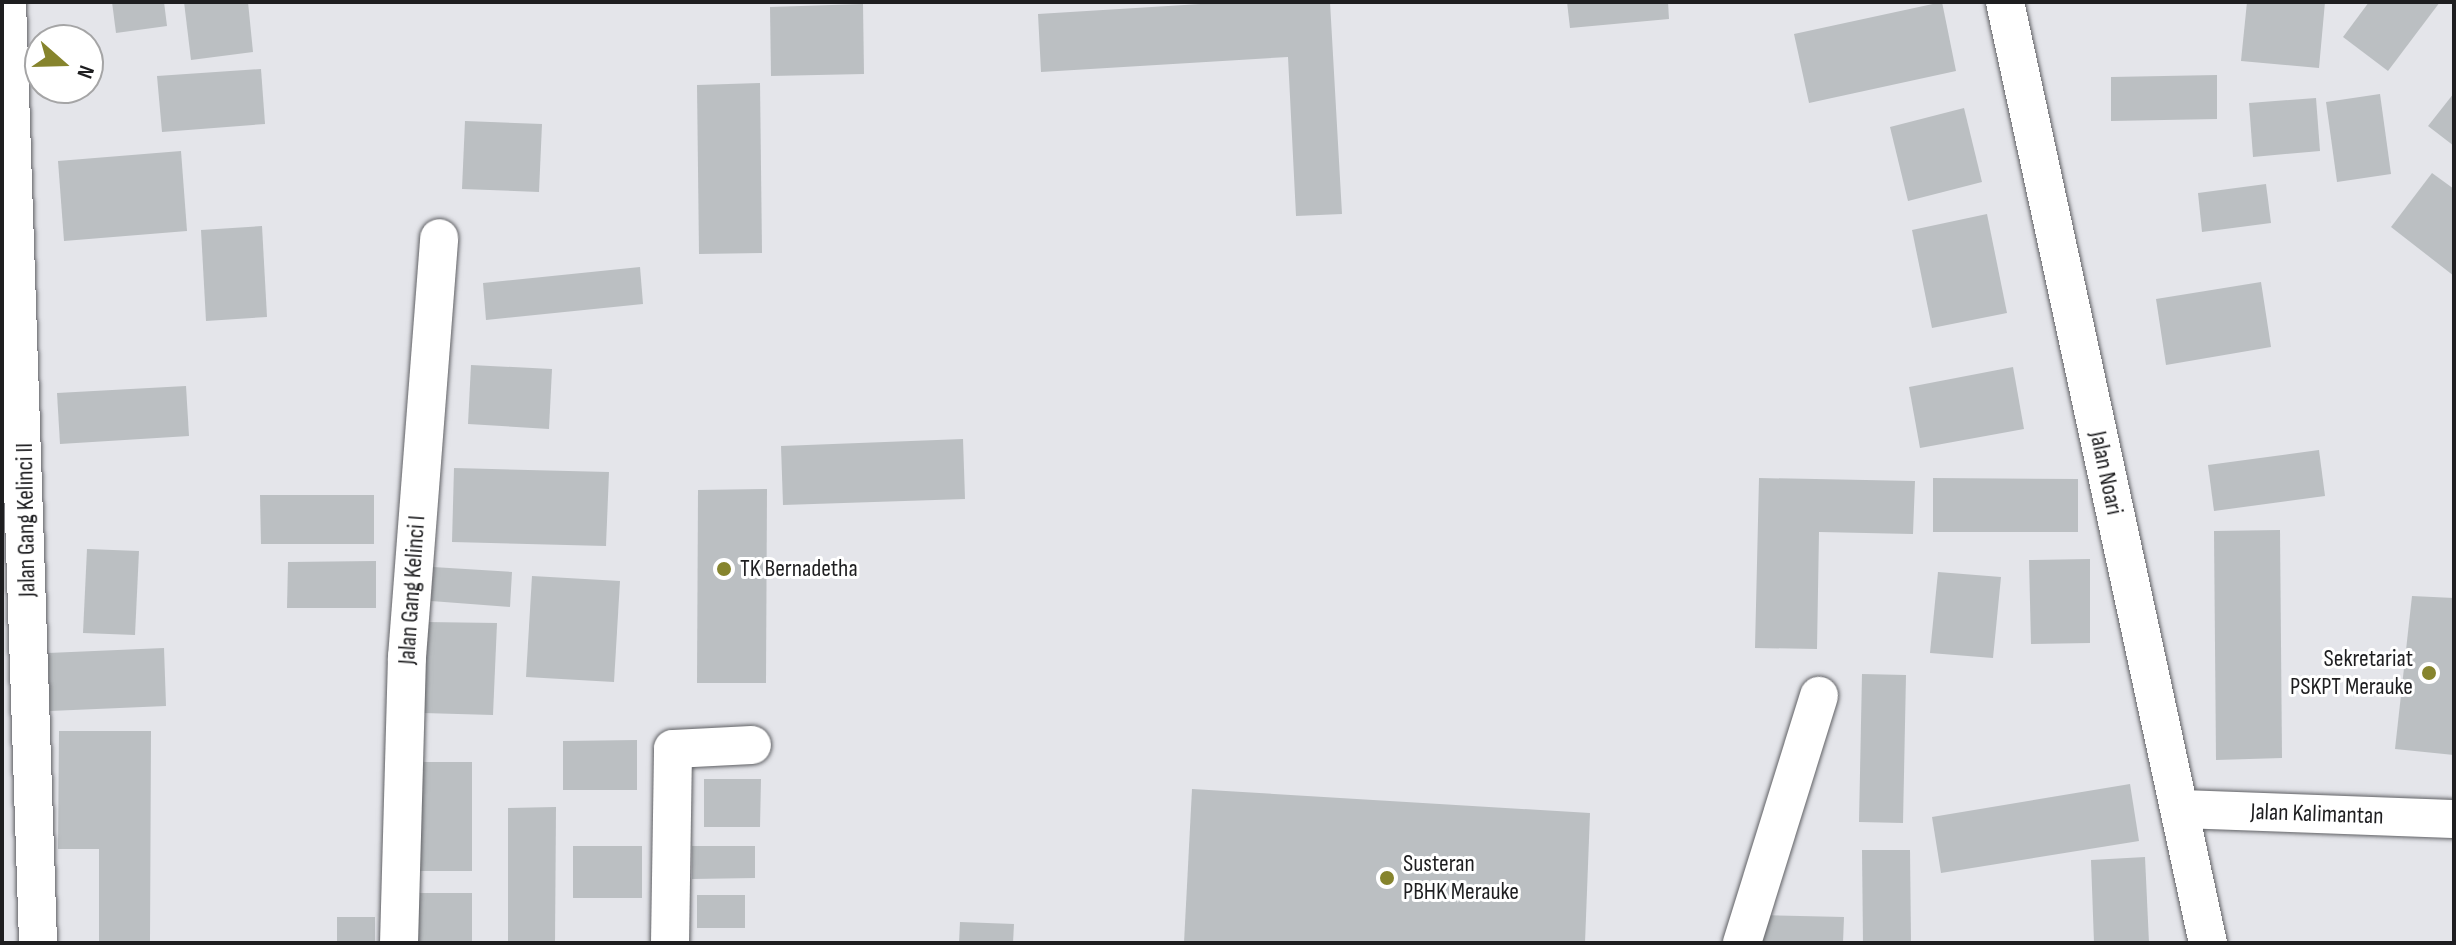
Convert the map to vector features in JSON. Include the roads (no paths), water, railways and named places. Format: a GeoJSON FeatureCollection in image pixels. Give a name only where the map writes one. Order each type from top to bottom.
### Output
{"type":"FeatureCollection","features":[{"type":"Feature","properties":{"kind":"street","name":"Jalan Gang Kelinci II"},"geometry":{"type":"LineString","coordinates":[[7,2],[38,943]]}},
{"type":"Feature","properties":{"kind":"street","name":"Jalan Noari"},"geometry":{"type":"LineString","coordinates":[[2005,2],[2208,943]]}},
{"type":"Feature","properties":{"kind":"street","name":"Jalan Gang Kelinci I"},"geometry":{"type":"LineString","coordinates":[[399,943],[407,657],[439,238]]}},
{"type":"Feature","properties":{"kind":"street"},"geometry":{"type":"LineString","coordinates":[[1742,943],[1819,696]]}},
{"type":"Feature","properties":{"kind":"street"},"geometry":{"type":"LineString","coordinates":[[670,943],[673,749],[752,745]]}},
{"type":"Feature","properties":{"kind":"street","name":"Jalan Kalimantan"},"geometry":{"type":"LineString","coordinates":[[2181,809],[2454,819]]}},
{"type":"Feature","properties":{"kind":"place","name":"TK Bernadetha"},"geometry":{"type":"Point","coordinates":[724,569]}},
{"type":"Feature","properties":{"kind":"place","name":"Sekretariat PSKPT Merauke"},"geometry":{"type":"Point","coordinates":[2429,673]}},
{"type":"Feature","properties":{"kind":"place","name":"Susteran PBHK Merauke"},"geometry":{"type":"Point","coordinates":[1387,878]}}]}
